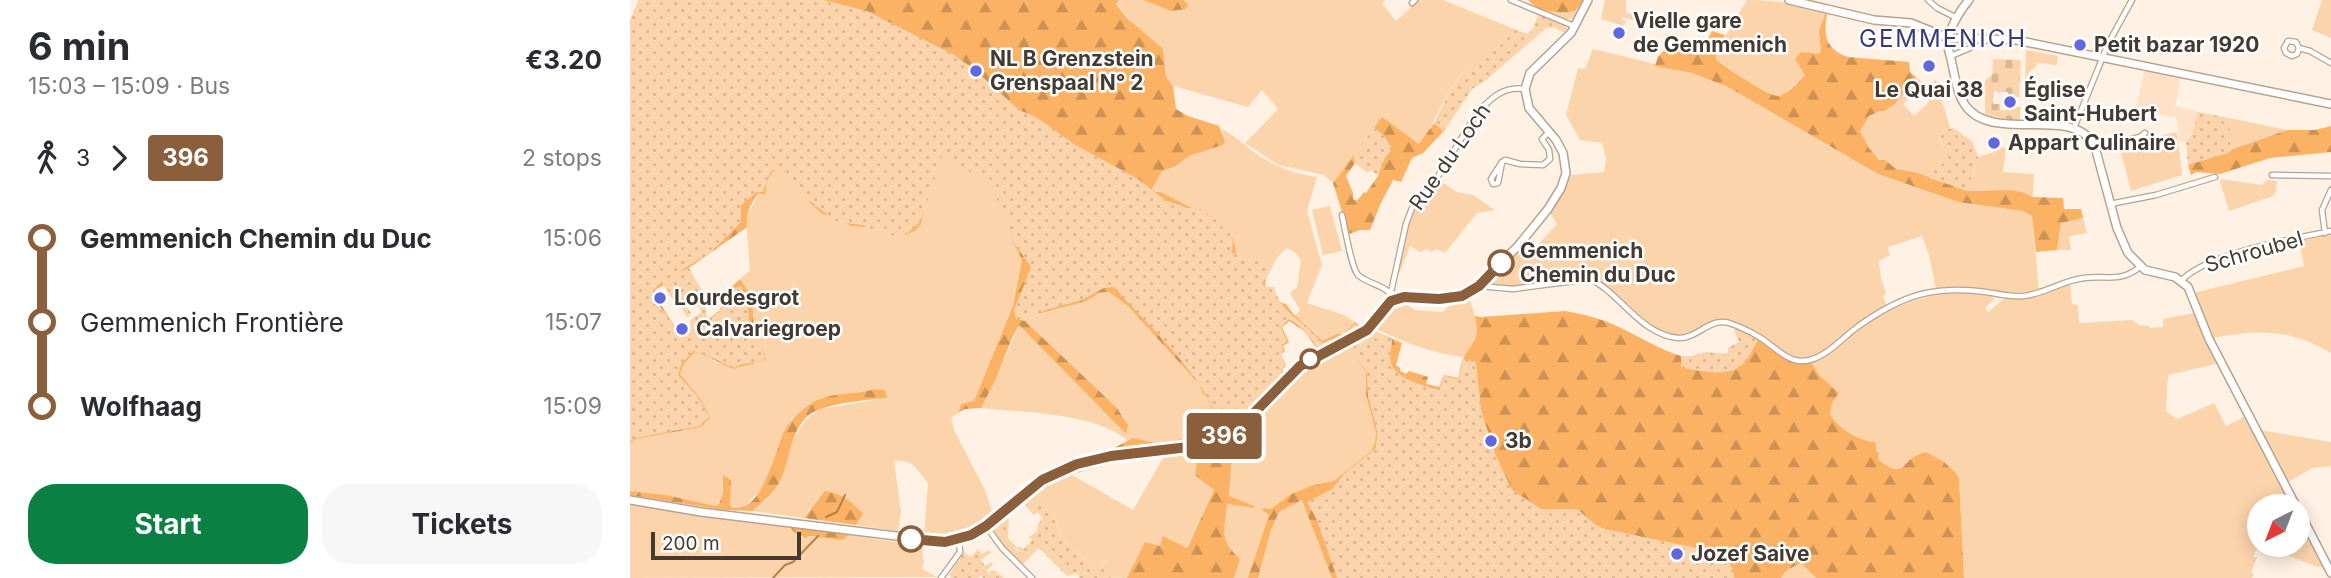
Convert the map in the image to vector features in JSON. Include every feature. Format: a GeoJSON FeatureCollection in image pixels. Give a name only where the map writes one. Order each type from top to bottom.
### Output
{"type":"FeatureCollection","features":[{"type":"Feature","properties":{"kind":"main road"},"geometry":{"type":"LineString","coordinates":[[630,500],[701,512],[945,542],[971,535],[986,526],[1053,474],[1094,459],[1185,448],[1219,439],[1252,415],[1300,366],[1362,334],[1373,325],[1393,296],[1456,298],[1467,294],[1479,286],[1537,224],[1561,188],[1566,173],[1565,159],[1560,146],[1529,108],[1525,89],[1530,73],[1568,37],[1588,0]]}},
{"type":"Feature","properties":{"kind":"main road"},"geometry":{"type":"LineString","coordinates":[[1789,0],[1874,20],[1911,23],[1948,38],[2016,40],[2331,104]]}},
{"type":"Feature","properties":{"kind":"main road"},"geometry":{"type":"LineString","coordinates":[[1969,0],[1948,38],[1959,94],[1965,105],[1978,117],[2004,123],[2074,128],[2089,137],[2095,148],[2109,204],[2128,253],[2140,267],[2181,281],[2188,287],[2205,331],[2290,494]]}},
{"type":"Feature","properties":{"kind":"main road"},"geometry":{"type":"LineString","coordinates":[[2310,533],[2331,573]]}},
{"type":"Feature","properties":{"kind":"street"},"geometry":{"type":"LineString","coordinates":[[1511,0],[1571,23],[1575,27]]}},
{"type":"Feature","properties":{"kind":"street"},"geometry":{"type":"LineString","coordinates":[[1928,0],[1937,8],[1958,18]]}},
{"type":"Feature","properties":{"kind":"street"},"geometry":{"type":"LineString","coordinates":[[2074,128],[2102,57],[2132,0]]}},
{"type":"Feature","properties":{"kind":"street"},"geometry":{"type":"LineString","coordinates":[[1951,56],[1970,48],[1975,40]]}},
{"type":"Feature","properties":{"kind":"street"},"geometry":{"type":"LineString","coordinates":[[2300,48],[2331,63]]}},
{"type":"Feature","properties":{"kind":"street","name":"Rue du Loch"},"geometry":{"type":"LineString","coordinates":[[1393,296],[1406,224],[1412,208],[1434,183],[1485,104],[1502,90],[1525,89]]}},
{"type":"Feature","properties":{"kind":"street"},"geometry":{"type":"LineString","coordinates":[[1502,162],[1507,160],[1520,164],[1543,165],[1550,159],[1549,149],[1542,139],[1549,132]]}},
{"type":"Feature","properties":{"kind":"street"},"geometry":{"type":"LineString","coordinates":[[2095,148],[2140,137],[2145,133]]}},
{"type":"Feature","properties":{"kind":"street"},"geometry":{"type":"LineString","coordinates":[[2272,175],[2316,178],[2331,176]]}},
{"type":"Feature","properties":{"kind":"street"},"geometry":{"type":"LineString","coordinates":[[2109,204],[2164,193],[2215,177]]}},
{"type":"Feature","properties":{"kind":"street"},"geometry":{"type":"LineString","coordinates":[[2328,232],[2322,210],[2331,190]]}},
{"type":"Feature","properties":{"kind":"street"},"geometry":{"type":"LineString","coordinates":[[1342,215],[1357,274],[1393,296]]}},
{"type":"Feature","properties":{"kind":"street","name":"Schroubel"},"geometry":{"type":"LineString","coordinates":[[2181,281],[2194,270],[2240,252],[2328,232]]}},
{"type":"Feature","properties":{"kind":"street"},"geometry":{"type":"LineString","coordinates":[[1479,286],[1513,289],[1590,279],[1633,315],[1663,333],[1680,338],[1724,321],[1756,335],[1787,356],[1801,361],[1823,354],[1867,321],[1922,294],[1963,290],[2007,296],[2034,295],[2079,278],[2126,276],[2140,267]]}},
{"type":"Feature","properties":{"kind":"street"},"geometry":{"type":"LineString","coordinates":[[986,526],[1002,548],[1032,578]]}},
{"type":"Feature","properties":{"kind":"street"},"geometry":{"type":"LineString","coordinates":[[941,578],[960,552],[959,539]]}},
{"type":"Feature","properties":{"kind":"shaded area"},"geometry":{"type":"Polygon","coordinates":[[[2145,69],[2181,77],[2175,106],[2198,112],[2189,141],[2179,142],[2177,118],[2136,109],[2145,69]]]}},
{"type":"Feature","properties":{"kind":"green space"},"geometry":{"type":"Polygon","coordinates":[[[639,0],[1119,0],[1116,4],[1127,18],[1163,49],[1166,77],[1173,86],[1176,109],[1219,126],[1225,141],[1223,145],[1189,156],[1176,166],[1162,171],[1152,189],[1200,209],[1232,234],[1236,252],[1233,269],[1251,284],[1266,279],[1265,289],[1274,301],[1286,304],[1322,341],[1343,334],[1355,322],[1364,329],[1320,352],[1304,331],[1290,321],[1282,327],[1289,342],[1283,346],[1285,351],[1281,354],[1286,366],[1282,369],[1286,375],[1249,413],[1217,436],[1197,443],[1157,448],[1147,445],[1126,447],[1116,453],[1114,448],[1133,438],[1156,443],[1197,437],[1224,426],[1226,421],[1215,418],[1199,384],[1128,306],[1109,292],[1099,293],[1086,301],[1028,317],[1025,321],[1117,408],[1128,425],[1126,434],[1019,325],[981,408],[965,409],[958,413],[961,404],[974,401],[1013,306],[1022,260],[991,180],[943,153],[927,192],[921,224],[915,231],[903,235],[883,228],[851,226],[835,217],[822,214],[791,184],[777,165],[767,182],[765,195],[759,193],[751,205],[747,227],[689,268],[691,290],[674,301],[664,285],[655,290],[658,300],[678,332],[681,334],[689,329],[691,333],[720,310],[729,289],[740,279],[752,296],[754,327],[766,360],[734,369],[695,352],[684,364],[680,374],[699,397],[710,418],[701,427],[630,442],[630,21],[639,0]]]}},
{"type":"Feature","properties":{"kind":"green space"},"geometry":{"type":"Polygon","coordinates":[[[639,0],[824,0],[867,11],[954,55],[975,70],[1019,110],[1036,117],[1074,144],[1138,179],[1165,200],[1188,208],[1195,207],[1226,225],[1233,236],[1232,253],[1268,265],[1264,286],[1274,287],[1277,297],[1288,311],[1322,343],[1343,335],[1355,324],[1364,331],[1321,352],[1303,329],[1289,319],[1281,327],[1287,341],[1282,345],[1281,353],[1285,366],[1281,369],[1285,375],[1234,423],[1220,416],[1216,417],[1186,366],[1114,287],[1104,288],[1082,300],[1046,310],[1024,321],[1016,319],[1014,310],[1031,267],[1012,240],[1007,217],[988,182],[942,156],[920,222],[904,236],[886,235],[862,225],[838,222],[806,199],[778,172],[771,171],[763,192],[757,192],[741,205],[741,222],[711,252],[679,272],[689,268],[708,301],[705,304],[707,318],[694,329],[721,309],[730,290],[741,286],[748,303],[749,324],[760,342],[765,360],[734,368],[694,351],[682,363],[678,375],[697,396],[709,417],[700,426],[630,441],[630,21],[639,0]],[[659,284],[654,290],[660,306],[680,335],[691,329],[690,320],[702,312],[692,298],[684,303],[691,313],[688,318],[664,285],[659,284]]]}},
{"type":"Feature","properties":{"kind":"green space"},"geometry":{"type":"Polygon","coordinates":[[[1119,0],[1143,0],[1171,11],[1187,4],[1183,0],[1385,0],[1382,3],[1396,21],[1419,0],[1443,0],[1514,29],[1505,42],[1461,75],[1420,145],[1382,118],[1333,183],[1324,175],[1278,165],[1245,143],[1278,109],[1262,90],[1248,107],[1173,86],[1166,77],[1162,49],[1136,27],[1116,3],[1119,0]]]}},
{"type":"Feature","properties":{"kind":"green space"},"geometry":{"type":"Polygon","coordinates":[[[1143,0],[1183,0],[1188,4],[1186,9],[1171,11],[1143,0]]]}},
{"type":"Feature","properties":{"kind":"green space"},"geometry":{"type":"Polygon","coordinates":[[[1528,0],[1584,0],[1575,11],[1563,12],[1543,10],[1528,0]]]}},
{"type":"Feature","properties":{"kind":"green space"},"geometry":{"type":"Polygon","coordinates":[[[1584,0],[1575,18],[1566,19],[1545,11],[1570,11],[1584,0]]]}},
{"type":"Feature","properties":{"kind":"green space"},"geometry":{"type":"Polygon","coordinates":[[[1605,0],[1626,0],[1626,13],[1635,14],[1633,20],[1622,17],[1622,20],[1626,21],[1624,26],[1601,19],[1605,0]]]}},
{"type":"Feature","properties":{"kind":"green space"},"geometry":{"type":"Polygon","coordinates":[[[1747,0],[1787,3],[1825,13],[1820,32],[1821,52],[1802,79],[1781,96],[1775,96],[1750,83],[1716,60],[1716,52],[1747,0]]]}},
{"type":"Feature","properties":{"kind":"green space"},"geometry":{"type":"Polygon","coordinates":[[[2322,0],[2331,0],[2331,38],[2312,30],[2322,0]]]}},
{"type":"Feature","properties":{"kind":"green space"},"geometry":{"type":"Polygon","coordinates":[[[1825,13],[1826,35],[1835,50],[1848,57],[1909,62],[1910,72],[1916,77],[1895,104],[1885,111],[1869,116],[1860,131],[1879,160],[1885,160],[1896,169],[1918,173],[1967,191],[2006,190],[2033,197],[2063,198],[2064,209],[2081,209],[2083,218],[2061,223],[2057,250],[2036,252],[2032,216],[2023,211],[1958,202],[1878,174],[1728,87],[1692,73],[1655,66],[1658,57],[1667,47],[1700,54],[1712,31],[1725,35],[1716,52],[1716,60],[1758,87],[1779,96],[1805,75],[1795,59],[1801,52],[1821,52],[1819,31],[1825,13]]]}},
{"type":"Feature","properties":{"kind":"green space"},"geometry":{"type":"Polygon","coordinates":[[[1538,14],[1565,24],[1565,33],[1553,27],[1545,29],[1484,82],[1472,89],[1444,131],[1434,123],[1463,73],[1499,46],[1514,29],[1528,34],[1534,27],[1538,14]]]}},
{"type":"Feature","properties":{"kind":"green space"},"geometry":{"type":"Polygon","coordinates":[[[1593,49],[1692,73],[1728,87],[1878,174],[1958,202],[2023,211],[2032,216],[2039,291],[2003,293],[1936,290],[1922,236],[1888,247],[1890,255],[1879,261],[1886,293],[1883,297],[1888,307],[1832,347],[1801,360],[1789,356],[1750,329],[1731,321],[1714,321],[1686,335],[1675,336],[1663,332],[1638,317],[1597,280],[1589,278],[1569,278],[1515,287],[1487,285],[1523,246],[1533,250],[1557,224],[1550,213],[1564,190],[1569,175],[1604,172],[1606,159],[1602,143],[1580,140],[1566,115],[1578,68],[1585,69],[1593,49]]]}},
{"type":"Feature","properties":{"kind":"green space"},"geometry":{"type":"Polygon","coordinates":[[[2026,50],[2058,56],[2057,65],[2037,63],[2025,80],[2026,50]]]}},
{"type":"Feature","properties":{"kind":"green space"},"geometry":{"type":"Polygon","coordinates":[[[1993,59],[2021,60],[2019,97],[2008,96],[2008,92],[1999,94],[1994,91],[1993,104],[2000,104],[2000,110],[2007,110],[2007,106],[2020,107],[2020,121],[1985,115],[1985,80],[1992,75],[1993,59]]]}},
{"type":"Feature","properties":{"kind":"green space"},"geometry":{"type":"Polygon","coordinates":[[[1916,77],[1924,84],[1903,104],[1914,116],[1929,102],[1936,79],[1950,128],[1944,130],[1939,138],[1949,159],[1927,177],[1896,169],[1879,160],[1860,131],[1873,114],[1885,111],[1895,104],[1916,77]]]}},
{"type":"Feature","properties":{"kind":"green space"},"geometry":{"type":"Polygon","coordinates":[[[2198,112],[2229,118],[2231,152],[2188,165],[2186,142],[2191,137],[2198,112]]]}},
{"type":"Feature","properties":{"kind":"green space"},"geometry":{"type":"Polygon","coordinates":[[[1382,117],[1419,144],[1434,123],[1444,131],[1423,153],[1412,158],[1401,182],[1393,180],[1370,230],[1349,234],[1333,183],[1354,155],[1355,163],[1346,176],[1353,199],[1357,201],[1366,193],[1390,151],[1384,136],[1374,128],[1382,117]]]}},
{"type":"Feature","properties":{"kind":"green space"},"geometry":{"type":"Polygon","coordinates":[[[2229,118],[2287,130],[2231,152],[2229,118]]]}},
{"type":"Feature","properties":{"kind":"green space"},"geometry":{"type":"Polygon","coordinates":[[[2331,126],[2331,152],[2270,158],[2220,174],[2196,172],[2191,175],[2188,165],[2287,130],[2315,130],[2331,126]]]}},
{"type":"Feature","properties":{"kind":"green space"},"geometry":{"type":"Polygon","coordinates":[[[1374,128],[1391,146],[1378,176],[1371,170],[1368,173],[1355,163],[1354,155],[1374,128]]]}},
{"type":"Feature","properties":{"kind":"green space"},"geometry":{"type":"Polygon","coordinates":[[[1953,128],[1972,141],[1978,157],[1967,191],[1927,177],[1948,159],[1939,136],[1944,130],[1953,128]]]}},
{"type":"Feature","properties":{"kind":"green space"},"geometry":{"type":"Polygon","coordinates":[[[1222,129],[1268,161],[1317,177],[1307,211],[1322,265],[1307,303],[1344,315],[1355,322],[1342,334],[1322,342],[1315,332],[1295,316],[1300,310],[1290,293],[1297,287],[1301,261],[1296,253],[1287,248],[1283,251],[1266,279],[1251,284],[1243,296],[1232,234],[1200,209],[1152,189],[1162,171],[1176,166],[1189,156],[1223,145],[1222,129]]]}},
{"type":"Feature","properties":{"kind":"green space"},"geometry":{"type":"Polygon","coordinates":[[[2177,132],[2182,175],[2131,191],[2119,145],[2177,132]]]}},
{"type":"Feature","properties":{"kind":"green space"},"geometry":{"type":"Polygon","coordinates":[[[1996,146],[2006,148],[2003,172],[2034,174],[2033,197],[2009,191],[1967,191],[1978,157],[1994,152],[1996,146]]]}},
{"type":"Feature","properties":{"kind":"green space"},"geometry":{"type":"Polygon","coordinates":[[[943,153],[988,177],[1007,216],[1012,240],[1022,260],[1013,306],[974,402],[961,404],[958,413],[951,418],[954,430],[985,490],[993,514],[960,531],[924,535],[928,483],[914,466],[901,461],[894,461],[901,511],[898,531],[856,525],[861,519],[810,508],[804,518],[753,511],[768,498],[780,482],[791,444],[811,415],[821,409],[886,398],[885,390],[875,389],[820,399],[792,418],[781,439],[767,480],[743,507],[729,506],[731,480],[722,480],[723,493],[716,506],[666,495],[630,491],[630,442],[701,427],[699,397],[680,374],[684,364],[695,352],[717,363],[760,364],[760,341],[754,327],[752,296],[740,279],[750,270],[746,218],[759,193],[765,195],[767,182],[778,165],[925,210],[927,192],[943,153]]]}},
{"type":"Feature","properties":{"kind":"green space"},"geometry":{"type":"Polygon","coordinates":[[[2221,179],[2262,185],[2267,180],[2277,181],[2276,192],[2273,196],[2229,211],[2221,179]]]}},
{"type":"Feature","properties":{"kind":"green space"},"geometry":{"type":"Polygon","coordinates":[[[1442,182],[1457,192],[1473,195],[1495,210],[1477,213],[1445,253],[1437,249],[1420,252],[1410,246],[1395,278],[1409,222],[1416,206],[1422,209],[1442,182]]]}},
{"type":"Feature","properties":{"kind":"green space"},"geometry":{"type":"Polygon","coordinates":[[[1330,206],[1342,251],[1323,255],[1312,210],[1330,206]]]}},
{"type":"Feature","properties":{"kind":"green space"},"geometry":{"type":"Polygon","coordinates":[[[2083,218],[2087,233],[2069,236],[2071,250],[2057,250],[2061,223],[2083,218]]]}},
{"type":"Feature","properties":{"kind":"green space"},"geometry":{"type":"Polygon","coordinates":[[[2331,234],[2331,353],[2288,335],[2245,333],[2213,338],[2224,362],[2168,375],[2166,411],[2177,419],[2214,403],[2226,426],[2250,414],[2260,430],[2331,442],[2331,466],[2312,468],[2287,483],[2293,494],[2247,494],[2247,557],[2257,558],[2251,572],[2254,574],[2252,578],[1964,578],[1959,478],[1955,472],[1943,461],[1926,452],[1899,469],[1887,466],[1878,459],[1879,452],[1872,441],[1866,441],[1848,432],[1830,414],[1832,403],[1839,393],[1820,376],[1810,362],[1882,315],[1921,299],[1942,294],[1991,295],[1994,299],[1985,308],[1988,312],[2005,298],[2040,296],[2070,284],[2072,304],[2078,305],[2079,323],[2132,320],[2150,328],[2163,327],[2163,319],[2199,312],[2193,293],[2304,266],[2299,241],[2331,234]]]}},
{"type":"Feature","properties":{"kind":"green space"},"geometry":{"type":"Polygon","coordinates":[[[1109,292],[1128,306],[1199,384],[1215,418],[1226,420],[1224,426],[1199,436],[1174,441],[1128,441],[1114,431],[1078,419],[981,408],[1019,325],[1126,434],[1125,419],[1117,408],[1025,321],[1093,295],[1109,292]]]}},
{"type":"Feature","properties":{"kind":"green space"},"geometry":{"type":"Polygon","coordinates":[[[1469,298],[1477,329],[1473,342],[1463,357],[1417,346],[1374,328],[1388,308],[1401,301],[1415,310],[1443,312],[1452,303],[1469,298]]]}},
{"type":"Feature","properties":{"kind":"green space"},"geometry":{"type":"Polygon","coordinates":[[[1565,311],[1586,315],[1619,327],[1681,356],[1681,367],[1755,346],[1758,337],[1786,357],[1810,361],[1820,376],[1839,393],[1832,403],[1830,414],[1844,429],[1875,442],[1879,452],[1878,459],[1887,466],[1899,469],[1926,452],[1943,461],[1955,472],[1959,478],[1964,578],[1816,578],[1801,563],[1787,570],[1781,578],[1332,578],[1302,500],[1279,512],[1271,530],[1258,578],[1248,578],[1269,515],[1262,510],[1271,509],[1291,494],[1313,485],[1334,481],[1371,451],[1375,443],[1376,432],[1366,395],[1366,373],[1348,345],[1372,330],[1402,343],[1396,365],[1400,371],[1428,377],[1426,384],[1439,387],[1444,375],[1458,378],[1462,360],[1476,337],[1475,316],[1565,311]]]}},
{"type":"Feature","properties":{"kind":"green space"},"geometry":{"type":"Polygon","coordinates":[[[1736,326],[1758,337],[1747,360],[1741,366],[1721,372],[1681,367],[1681,356],[1705,352],[1727,354],[1729,347],[1739,342],[1734,331],[1736,326]]]}},
{"type":"Feature","properties":{"kind":"green space"},"geometry":{"type":"Polygon","coordinates":[[[1372,330],[1392,339],[1390,359],[1398,373],[1411,381],[1439,390],[1444,376],[1458,379],[1463,359],[1476,362],[1481,410],[1496,456],[1512,490],[1541,509],[1577,509],[1605,529],[1716,552],[1729,562],[1734,578],[1337,578],[1317,520],[1307,502],[1332,489],[1344,474],[1376,448],[1377,431],[1368,396],[1367,373],[1348,346],[1372,330]]]}},
{"type":"Feature","properties":{"kind":"green space"},"geometry":{"type":"Polygon","coordinates":[[[1348,345],[1366,373],[1376,432],[1375,443],[1371,451],[1334,481],[1313,485],[1291,494],[1271,509],[1268,508],[1269,515],[1251,573],[1248,578],[1234,578],[1240,559],[1228,546],[1224,534],[1227,504],[1253,508],[1229,496],[1232,453],[1222,440],[1307,365],[1348,345]]]}},
{"type":"Feature","properties":{"kind":"green space"},"geometry":{"type":"Polygon","coordinates":[[[875,389],[885,390],[887,398],[821,409],[803,421],[797,430],[779,483],[753,511],[723,510],[630,495],[630,491],[666,495],[716,506],[723,493],[723,475],[731,480],[730,506],[741,507],[751,502],[759,492],[785,430],[800,412],[819,399],[875,389]]]}},
{"type":"Feature","properties":{"kind":"green space"},"geometry":{"type":"Polygon","coordinates":[[[1222,440],[1232,453],[1229,496],[1254,506],[1227,504],[1224,534],[1228,546],[1240,559],[1234,578],[1127,578],[1145,542],[1160,546],[1163,536],[1187,548],[1214,490],[1195,475],[1199,448],[1222,440]]]}},
{"type":"Feature","properties":{"kind":"green space"},"geometry":{"type":"Polygon","coordinates":[[[1199,448],[1214,490],[1186,548],[1164,536],[1160,546],[1127,578],[1105,577],[1108,564],[1105,560],[1097,571],[1061,537],[1055,518],[1044,506],[1036,505],[1030,500],[1054,482],[1072,475],[1133,510],[1166,453],[1199,448]]]}},
{"type":"Feature","properties":{"kind":"green space"},"geometry":{"type":"Polygon","coordinates":[[[1138,457],[1075,474],[1053,483],[1024,504],[1021,500],[1062,473],[1104,461],[1138,457]]]}},
{"type":"Feature","properties":{"kind":"green space"},"geometry":{"type":"Polygon","coordinates":[[[825,491],[846,499],[863,514],[856,525],[804,518],[825,491]]]}},
{"type":"Feature","properties":{"kind":"green space"},"geometry":{"type":"Polygon","coordinates":[[[1303,499],[1332,578],[1258,578],[1271,530],[1279,512],[1303,499]]]}},
{"type":"Feature","properties":{"kind":"green space"},"geometry":{"type":"Polygon","coordinates":[[[1030,500],[1036,505],[1044,506],[1055,518],[1061,537],[1097,571],[1105,560],[1110,566],[1105,577],[1127,578],[1079,578],[1077,573],[1067,576],[1039,548],[1032,555],[1020,551],[1010,544],[996,525],[1007,515],[1008,538],[1017,548],[1020,546],[1023,549],[1032,540],[1029,537],[1037,531],[1043,518],[1037,512],[1034,515],[1024,504],[1030,500]]]}},
{"type":"Feature","properties":{"kind":"green space"},"geometry":{"type":"Polygon","coordinates":[[[630,504],[788,525],[800,537],[834,537],[843,540],[849,535],[936,546],[936,549],[924,547],[922,569],[937,577],[630,578],[630,504]]]}},
{"type":"Feature","properties":{"kind":"green space"},"geometry":{"type":"Polygon","coordinates":[[[1016,505],[1018,507],[996,525],[1016,550],[1032,555],[1022,565],[1002,545],[992,529],[992,525],[1016,505]]]}},
{"type":"Feature","properties":{"kind":"green space"},"geometry":{"type":"Polygon","coordinates":[[[788,525],[849,535],[843,540],[810,536],[805,538],[788,525]]]}},
{"type":"Feature","properties":{"kind":"green space"},"geometry":{"type":"Polygon","coordinates":[[[2310,528],[2330,567],[2318,567],[2291,557],[2310,557],[2310,528]]]}},
{"type":"Feature","properties":{"kind":"green space"},"geometry":{"type":"Polygon","coordinates":[[[978,549],[982,554],[989,550],[991,553],[981,560],[985,566],[991,562],[993,564],[986,571],[988,573],[994,570],[1004,578],[952,578],[949,575],[964,552],[971,557],[978,549]]]}},
{"type":"Feature","properties":{"kind":"green space"},"geometry":{"type":"Polygon","coordinates":[[[1802,563],[1816,578],[1781,578],[1787,570],[1802,563]]]}},
{"type":"Feature","properties":{"kind":"waterway"},"geometry":{"type":"LineString","coordinates":[[826,517],[837,512],[845,495]]}},
{"type":"Feature","properties":{"kind":"waterway"},"geometry":{"type":"LineString","coordinates":[[773,578],[818,536]]}},
{"type":"Feature","properties":{"kind":"bus line","name":"396"},"geometry":{"type":"LineString","coordinates":[[911,539],[945,542],[971,535],[1042,480],[1064,468],[1094,459],[1185,448],[1219,439],[1252,415],[1300,366],[1367,330],[1391,301],[1404,297],[1449,299],[1462,296],[1479,286],[1501,263]]}},
{"type":"Feature","properties":{"kind":"place","name":"Vielle gare de Gemmenich"},"geometry":{"type":"Point","coordinates":[1619,33]}},
{"type":"Feature","properties":{"kind":"place","name":"Petit bazar 1920"},"geometry":{"type":"Point","coordinates":[2080,45]}},
{"type":"Feature","properties":{"kind":"place","name":"Le Quai 38"},"geometry":{"type":"Point","coordinates":[1929,66]}},
{"type":"Feature","properties":{"kind":"place","name":"NL B Grenzstein Grenspaal N° 2"},"geometry":{"type":"Point","coordinates":[976,71]}},
{"type":"Feature","properties":{"kind":"place","name":"Église Saint-Hubert"},"geometry":{"type":"Point","coordinates":[2010,102]}},
{"type":"Feature","properties":{"kind":"place","name":"Appart Culinaire"},"geometry":{"type":"Point","coordinates":[1994,143]}},
{"type":"Feature","properties":{"kind":"place","name":"Gemmenich Chemin du Duc"},"geometry":{"type":"Point","coordinates":[1501,263]}},
{"type":"Feature","properties":{"kind":"place","name":"Lourdesgrot"},"geometry":{"type":"Point","coordinates":[660,298]}},
{"type":"Feature","properties":{"kind":"place","name":"Calvariegroep"},"geometry":{"type":"Point","coordinates":[682,329]}},
{"type":"Feature","properties":{"kind":"place","name":"3b"},"geometry":{"type":"Point","coordinates":[1491,441]}},
{"type":"Feature","properties":{"kind":"place","name":"Jozef Saive"},"geometry":{"type":"Point","coordinates":[1677,554]}},
{"type":"Feature","properties":{"kind":"district","name":"GEMMENICH"},"geometry":{"type":"Point","coordinates":[1943,39]}}]}
